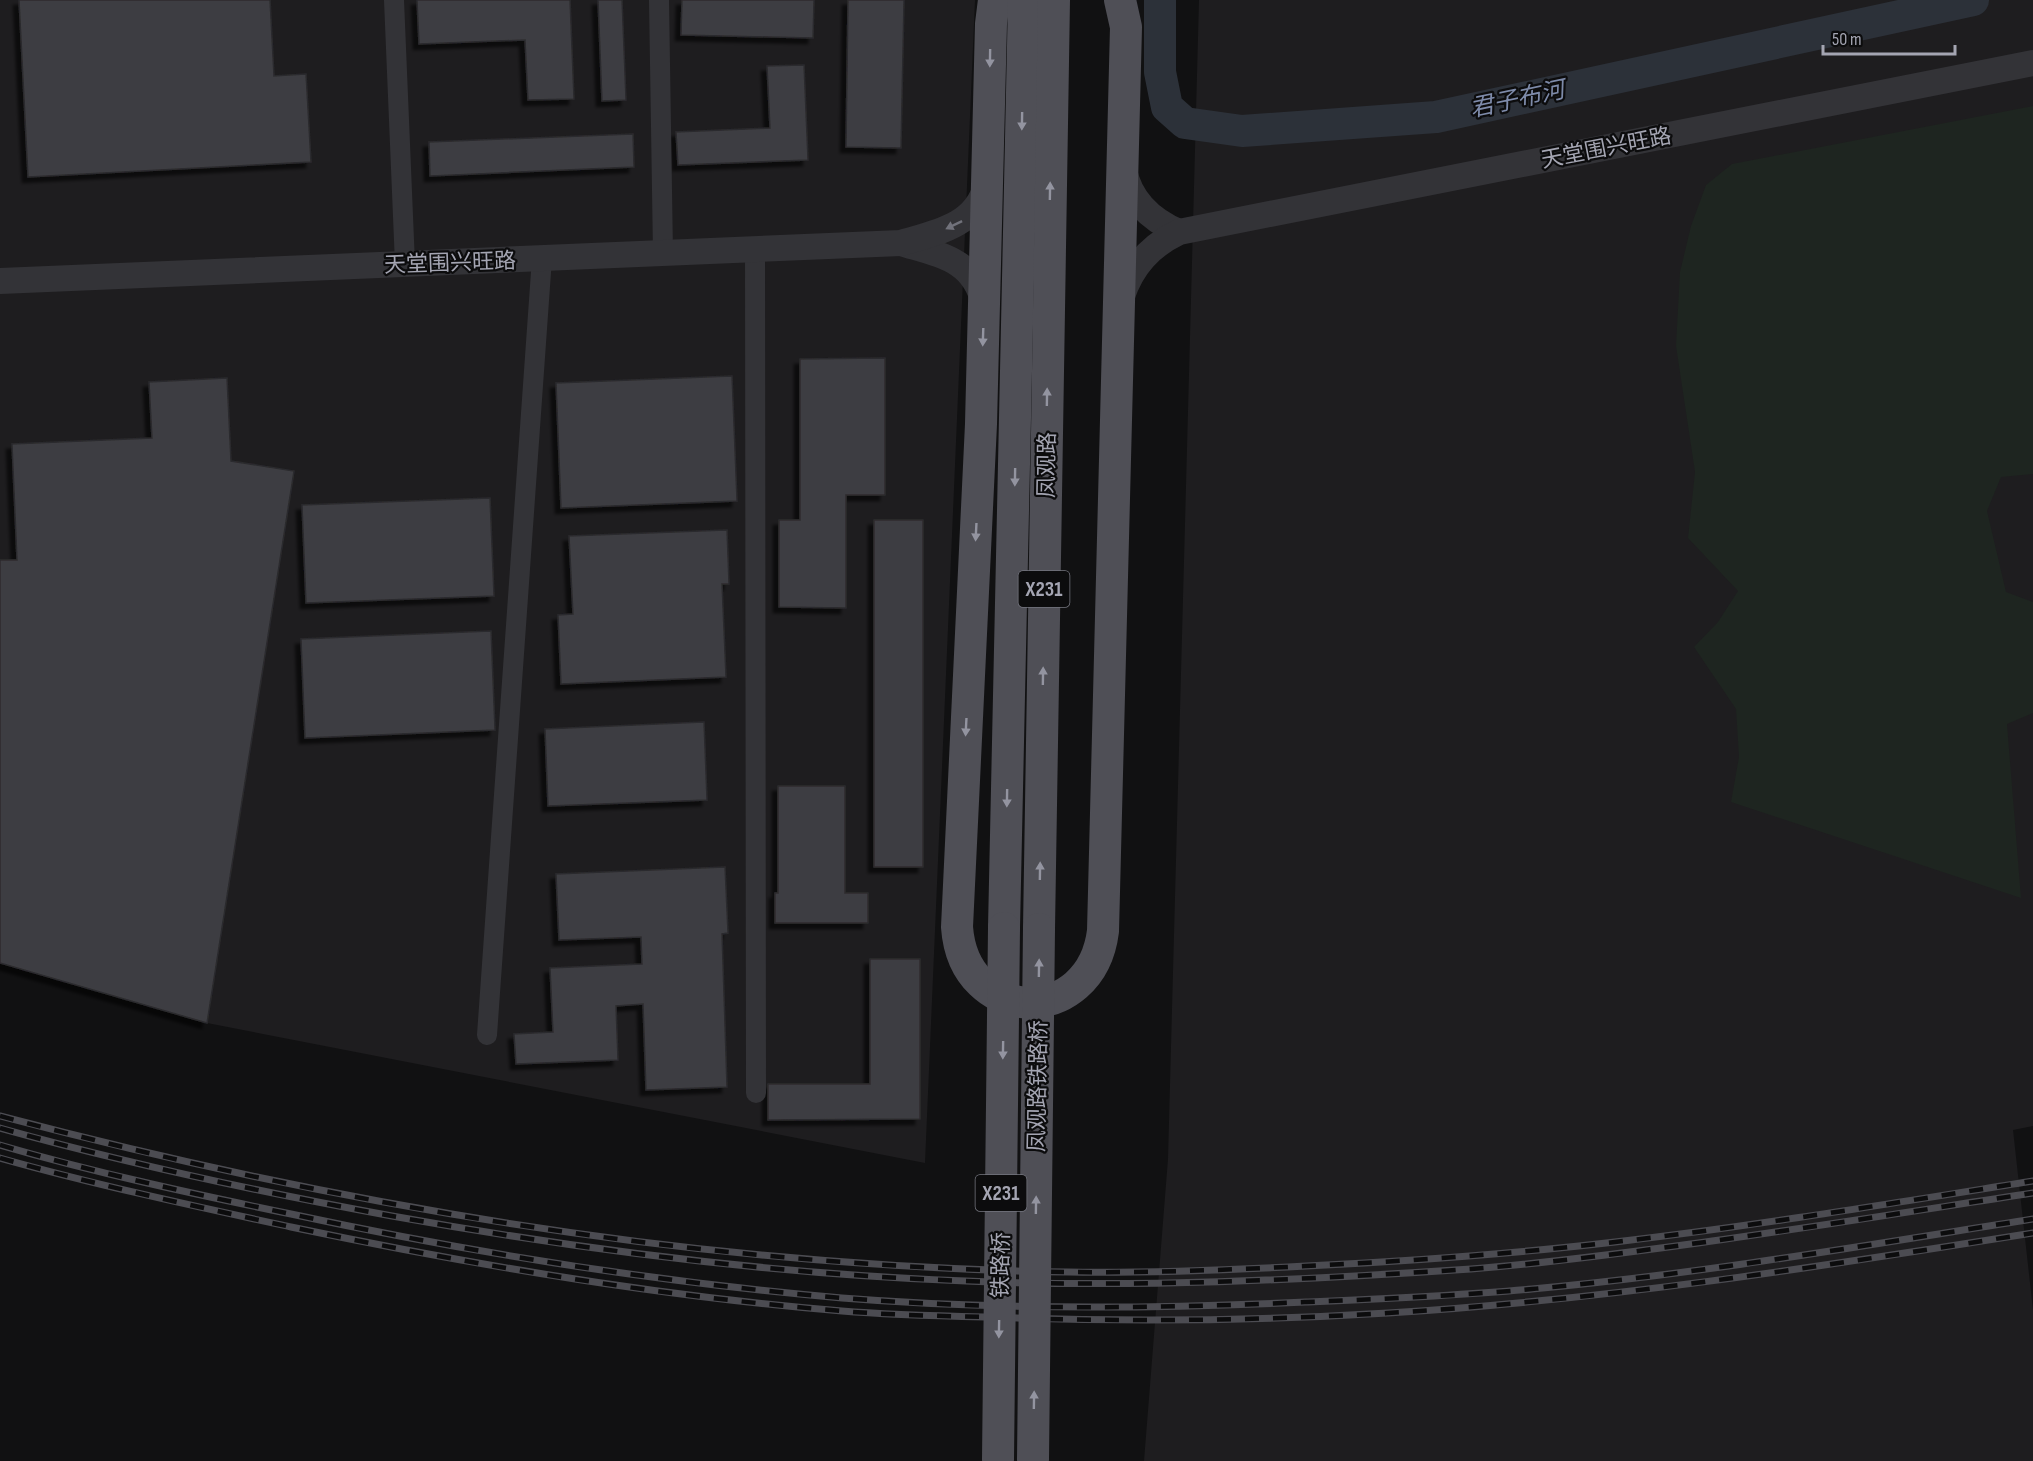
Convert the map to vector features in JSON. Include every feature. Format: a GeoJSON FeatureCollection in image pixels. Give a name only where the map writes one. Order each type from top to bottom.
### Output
{"type":"FeatureCollection","features":[{"type":"Feature","properties":{"kind":"main road"},"geometry":{"type":"LineString","coordinates":[[994,0],[991,24],[981,424],[957,927],[958,941],[968,968],[988,989],[1014,1001],[1043,1002],[1063,994],[1081,982],[1097,959],[1104,931],[1126,27],[1120,0]]}},
{"type":"Feature","properties":{"kind":"main road","name":"凤观路"},"geometry":{"type":"LineString","coordinates":[[1004,928],[1024,0]]}},
{"type":"Feature","properties":{"kind":"main road","name":"凤观路"},"geometry":{"type":"LineString","coordinates":[[1039,929],[1054,0]]}},
{"type":"Feature","properties":{"kind":"main road"},"geometry":{"type":"LineString","coordinates":[[981,424],[1012,580]]}},
{"type":"Feature","properties":{"kind":"main road","name":"铁路桥"},"geometry":{"type":"LineString","coordinates":[[998,1460],[1004,928]]}},
{"type":"Feature","properties":{"kind":"main road","name":"凤观路铁路桥"},"geometry":{"type":"LineString","coordinates":[[1033,1460],[1039,929]]}},
{"type":"Feature","properties":{"kind":"street"},"geometry":{"type":"LineString","coordinates":[[394,0],[405,264]]}},
{"type":"Feature","properties":{"kind":"street"},"geometry":{"type":"LineString","coordinates":[[658,0],[663,253]]}},
{"type":"Feature","properties":{"kind":"street","name":"天堂围兴旺路"},"geometry":{"type":"LineString","coordinates":[[1119,310],[1127,282],[1134,268],[1153,247],[1179,232],[2033,63]]}},
{"type":"Feature","properties":{"kind":"street"},"geometry":{"type":"LineString","coordinates":[[1123,164],[1130,190],[1146,211],[1166,227],[1179,232]]}},
{"type":"Feature","properties":{"kind":"street"},"geometry":{"type":"LineString","coordinates":[[901,243],[947,229],[965,220],[979,204],[987,182]]}},
{"type":"Feature","properties":{"kind":"street"},"geometry":{"type":"LineString","coordinates":[[901,243],[958,263],[973,277],[984,305]]}},
{"type":"Feature","properties":{"kind":"street","name":"天堂围兴旺路"},"geometry":{"type":"LineString","coordinates":[[0,281],[901,243]]}},
{"type":"Feature","properties":{"kind":"street"},"geometry":{"type":"LineString","coordinates":[[755,250],[756,1093]]}},
{"type":"Feature","properties":{"kind":"street"},"geometry":{"type":"LineString","coordinates":[[487,1035],[542,258]]}},
{"type":"Feature","properties":{"kind":"shaded area"},"geometry":{"type":"Polygon","coordinates":[[[0,0],[975,0],[925,1163],[207,1023],[0,963],[0,0]]]}},
{"type":"Feature","properties":{"kind":"shaded area"},"geometry":{"type":"Polygon","coordinates":[[[1199,0],[2033,0],[2033,1126],[2013,1130],[2033,1310],[2033,1461],[1144,1461],[1168,1159],[1199,0]]]}},
{"type":"Feature","properties":{"kind":"shaded area"},"geometry":{"type":"Polygon","coordinates":[[[2033,106],[2033,474],[2001,477],[1987,511],[2006,592],[2033,602],[2033,713],[2007,724],[2021,898],[1731,802],[1739,757],[1736,709],[1694,647],[1718,622],[1738,591],[1688,538],[1695,472],[1676,346],[1680,272],[1691,226],[1706,185],[1732,164],[2033,106]]]}},
{"type":"Feature","properties":{"kind":"building"},"geometry":{"type":"Polygon","coordinates":[[[19,0],[270,0],[274,76],[306,74],[311,162],[28,177],[19,0]]]}},
{"type":"Feature","properties":{"kind":"building"},"geometry":{"type":"Polygon","coordinates":[[[417,0],[570,0],[574,99],[528,100],[525,40],[419,44],[417,0]]]}},
{"type":"Feature","properties":{"kind":"building"},"geometry":{"type":"Polygon","coordinates":[[[598,0],[622,0],[626,100],[602,101],[598,0]]]}},
{"type":"Feature","properties":{"kind":"building"},"geometry":{"type":"Polygon","coordinates":[[[682,0],[814,0],[813,38],[681,35],[682,0]]]}},
{"type":"Feature","properties":{"kind":"building"},"geometry":{"type":"Polygon","coordinates":[[[848,0],[904,0],[901,148],[846,147],[848,0]]]}},
{"type":"Feature","properties":{"kind":"building"},"geometry":{"type":"Polygon","coordinates":[[[804,65],[808,160],[678,165],[676,132],[770,128],[767,66],[804,65]]]}},
{"type":"Feature","properties":{"kind":"building"},"geometry":{"type":"Polygon","coordinates":[[[633,134],[634,167],[430,176],[429,142],[633,134]]]}},
{"type":"Feature","properties":{"kind":"building"},"geometry":{"type":"Polygon","coordinates":[[[885,358],[885,495],[846,495],[846,608],[779,607],[779,520],[800,520],[800,359],[885,358]]]}},
{"type":"Feature","properties":{"kind":"building"},"geometry":{"type":"Polygon","coordinates":[[[732,376],[737,501],[561,508],[556,383],[732,376]]]}},
{"type":"Feature","properties":{"kind":"building"},"geometry":{"type":"Polygon","coordinates":[[[227,378],[231,461],[294,471],[207,1023],[0,963],[0,560],[17,560],[12,444],[152,438],[149,382],[227,378]]]}},
{"type":"Feature","properties":{"kind":"building"},"geometry":{"type":"Polygon","coordinates":[[[490,498],[494,596],[306,603],[302,505],[490,498]]]}},
{"type":"Feature","properties":{"kind":"building"},"geometry":{"type":"Polygon","coordinates":[[[874,520],[923,520],[923,867],[874,867],[874,520]]]}},
{"type":"Feature","properties":{"kind":"building"},"geometry":{"type":"Polygon","coordinates":[[[727,530],[729,584],[722,584],[726,677],[561,684],[558,615],[573,614],[569,536],[727,530]]]}},
{"type":"Feature","properties":{"kind":"building"},"geometry":{"type":"Polygon","coordinates":[[[491,631],[495,730],[305,738],[301,639],[491,631]]]}},
{"type":"Feature","properties":{"kind":"building"},"geometry":{"type":"Polygon","coordinates":[[[704,722],[707,800],[548,806],[545,729],[704,722]]]}},
{"type":"Feature","properties":{"kind":"building"},"geometry":{"type":"Polygon","coordinates":[[[778,786],[845,786],[845,893],[868,893],[868,923],[775,923],[775,893],[778,893],[778,786]]]}},
{"type":"Feature","properties":{"kind":"building"},"geometry":{"type":"Polygon","coordinates":[[[725,867],[728,933],[722,934],[727,1087],[646,1090],[643,1004],[616,1006],[618,1060],[516,1064],[514,1034],[553,1032],[550,968],[642,964],[641,937],[559,940],[556,874],[725,867]]]}},
{"type":"Feature","properties":{"kind":"building"},"geometry":{"type":"Polygon","coordinates":[[[870,959],[920,959],[920,1119],[768,1120],[768,1084],[870,1084],[870,959]]]}},
{"type":"Feature","properties":{"kind":"waterway","name":"君子布河"},"geometry":{"type":"LineString","coordinates":[[1160,0],[1160,72],[1167,107],[1185,123],[1242,131],[1436,117],[1973,0]]}},
{"type":"Feature","properties":{"kind":"railway"},"geometry":{"type":"LineString","coordinates":[[0,1116],[131,1149],[263,1178],[530,1227],[664,1245],[933,1268],[1158,1272],[1422,1259],[1538,1250],[1720,1229],[2033,1181]]}},
{"type":"Feature","properties":{"kind":"railway"},"geometry":{"type":"LineString","coordinates":[[0,1128],[97,1154],[244,1187],[343,1207],[535,1240],[678,1259],[822,1273],[966,1281],[1092,1284],[1218,1282],[1497,1267],[1721,1240],[2033,1193]]}},
{"type":"Feature","properties":{"kind":"railway"},"geometry":{"type":"LineString","coordinates":[[0,1145],[182,1191],[359,1228],[565,1265],[703,1284],[842,1298],[958,1305],[1190,1306],[1504,1291],[1595,1283],[1721,1267],[2033,1219]]}},
{"type":"Feature","properties":{"kind":"railway"},"geometry":{"type":"LineString","coordinates":[[0,1158],[109,1186],[291,1227],[565,1278],[772,1305],[914,1315],[1086,1320],[1187,1320],[1388,1313],[1550,1300],[1712,1281],[2033,1233]]}}]}
